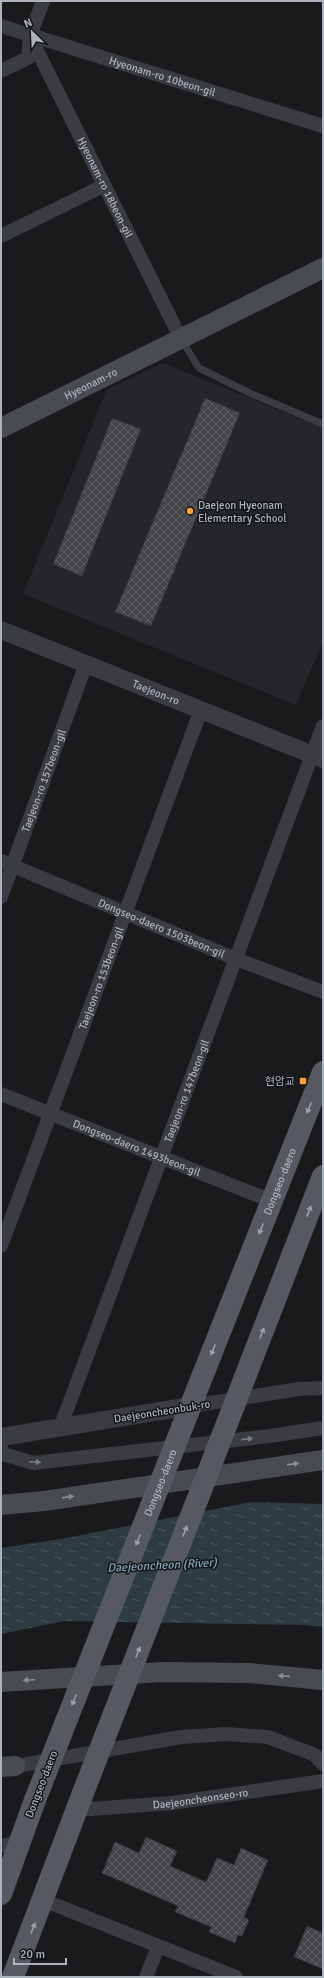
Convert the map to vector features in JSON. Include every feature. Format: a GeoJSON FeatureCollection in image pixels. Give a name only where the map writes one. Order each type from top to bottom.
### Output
{"type":"FeatureCollection","features":[{"type":"Feature","properties":{"kind":"main road","name":"Hyeonam-ro"},"geometry":{"type":"LineString","coordinates":[[1,428],[323,268]]}},
{"type":"Feature","properties":{"kind":"main road","name":"Dongseo-daero"},"geometry":{"type":"LineString","coordinates":[[1,1894],[10,1845],[34,1800],[323,1072]]}},
{"type":"Feature","properties":{"kind":"main road"},"geometry":{"type":"LineString","coordinates":[[13,1977],[323,1176]]}},
{"type":"Feature","properties":{"kind":"main road"},"geometry":{"type":"LineString","coordinates":[[1,1506],[323,1460]]}},
{"type":"Feature","properties":{"kind":"main road"},"geometry":{"type":"LineString","coordinates":[[1,1500],[44,1501]]}},
{"type":"Feature","properties":{"kind":"main road"},"geometry":{"type":"LineString","coordinates":[[1,1682],[162,1672],[249,1673],[323,1680]]}},
{"type":"Feature","properties":{"kind":"street"},"geometry":{"type":"LineString","coordinates":[[1,71],[28,58],[30,36],[43,1]]}},
{"type":"Feature","properties":{"kind":"street","name":"Hyeonam-ro 10beon-gil"},"geometry":{"type":"LineString","coordinates":[[1,26],[323,126]]}},
{"type":"Feature","properties":{"kind":"street","name":"Hyeonam-ro 18beon-gil"},"geometry":{"type":"LineString","coordinates":[[30,36],[103,186],[181,339]]}},
{"type":"Feature","properties":{"kind":"street"},"geometry":{"type":"LineString","coordinates":[[1,236],[103,186]]}},
{"type":"Feature","properties":{"kind":"street","name":"Taejeon-ro"},"geometry":{"type":"LineString","coordinates":[[1,630],[318,757]]}},
{"type":"Feature","properties":{"kind":"street","name":"Taejeon-ro 157beon-gil"},"geometry":{"type":"LineString","coordinates":[[1,897],[7,863],[86,664]]}},
{"type":"Feature","properties":{"kind":"street","name":"Taejeon-ro 153beon-gil"},"geometry":{"type":"LineString","coordinates":[[1,1246],[202,710]]}},
{"type":"Feature","properties":{"kind":"street"},"geometry":{"type":"LineString","coordinates":[[318,757],[323,726]]}},
{"type":"Feature","properties":{"kind":"street","name":"Taejeon-ro 147beon-gil"},"geometry":{"type":"LineString","coordinates":[[60,1428],[236,959],[318,757]]}},
{"type":"Feature","properties":{"kind":"street","name":"Dongseo-daero 1503beon-gil"},"geometry":{"type":"LineString","coordinates":[[7,863],[236,959],[323,992]]}},
{"type":"Feature","properties":{"kind":"street","name":"Dongseo-daero 1493beon-gil"},"geometry":{"type":"LineString","coordinates":[[1,1094],[161,1158],[272,1200]]}},
{"type":"Feature","properties":{"kind":"street","name":"Daejeoncheonbuk-ro"},"geometry":{"type":"LineString","coordinates":[[1,1437],[60,1428],[187,1416],[236,1399],[300,1389],[323,1388]]}},
{"type":"Feature","properties":{"kind":"street"},"geometry":{"type":"LineString","coordinates":[[1,1448],[4,1454],[33,1463],[262,1437],[323,1428]]}},
{"type":"Feature","properties":{"kind":"street"},"geometry":{"type":"LineString","coordinates":[[6,1767],[181,1738],[226,1734],[268,1736],[315,1755],[323,1764]]}},
{"type":"Feature","properties":{"kind":"street","name":"Daejeoncheonseo-ro"},"geometry":{"type":"LineString","coordinates":[[80,1801],[172,1803],[323,1781]]}},
{"type":"Feature","properties":{"kind":"street"},"geometry":{"type":"LineString","coordinates":[[43,1900],[236,1977]]}},
{"type":"Feature","properties":{"kind":"street"},"geometry":{"type":"LineString","coordinates":[[146,1977],[158,1947]]}},
{"type":"Feature","properties":{"kind":"lane"},"geometry":{"type":"LineString","coordinates":[[181,339],[199,368],[252,394],[323,424]]}},
{"type":"Feature","properties":{"kind":"shaded area","name":"Daejeon Hyeonam Elementary School"},"geometry":{"type":"Polygon","coordinates":[[[163,363],[323,428],[323,641],[296,705],[23,594],[107,389],[163,363]]]}},
{"type":"Feature","properties":{"kind":"water","name":"Daejeoncheon (River)"},"geometry":{"type":"Polygon","coordinates":[[[251,1502],[323,1504],[323,1627],[303,1625],[64,1621],[1,1634],[1,1548],[61,1539],[251,1502]]]}},
{"type":"Feature","properties":{"kind":"building"},"geometry":{"type":"Polygon","coordinates":[[[205,398],[240,413],[151,626],[115,612],[205,398]]]}},
{"type":"Feature","properties":{"kind":"building"},"geometry":{"type":"Polygon","coordinates":[[[112,418],[141,429],[82,576],[53,564],[112,418]]]}},
{"type":"Feature","properties":{"kind":"building"},"geometry":{"type":"Polygon","coordinates":[[[146,1837],[177,1851],[170,1866],[206,1882],[217,1858],[234,1865],[241,1848],[268,1860],[244,1917],[249,1920],[242,1936],[238,1935],[235,1943],[209,1932],[211,1927],[175,1912],[178,1906],[102,1873],[115,1842],[139,1853],[146,1837]]]}},
{"type":"Feature","properties":{"kind":"building"},"geometry":{"type":"Polygon","coordinates":[[[307,1926],[323,1933],[323,1969],[294,1957],[307,1926]]]}},
{"type":"Feature","properties":{"kind":"place","name":"Daejeon Hyeonam Elementary School"},"geometry":{"type":"Point","coordinates":[190,511]}},
{"type":"Feature","properties":{"kind":"place","name":"현암교"},"geometry":{"type":"Point","coordinates":[303,1081]}}]}
